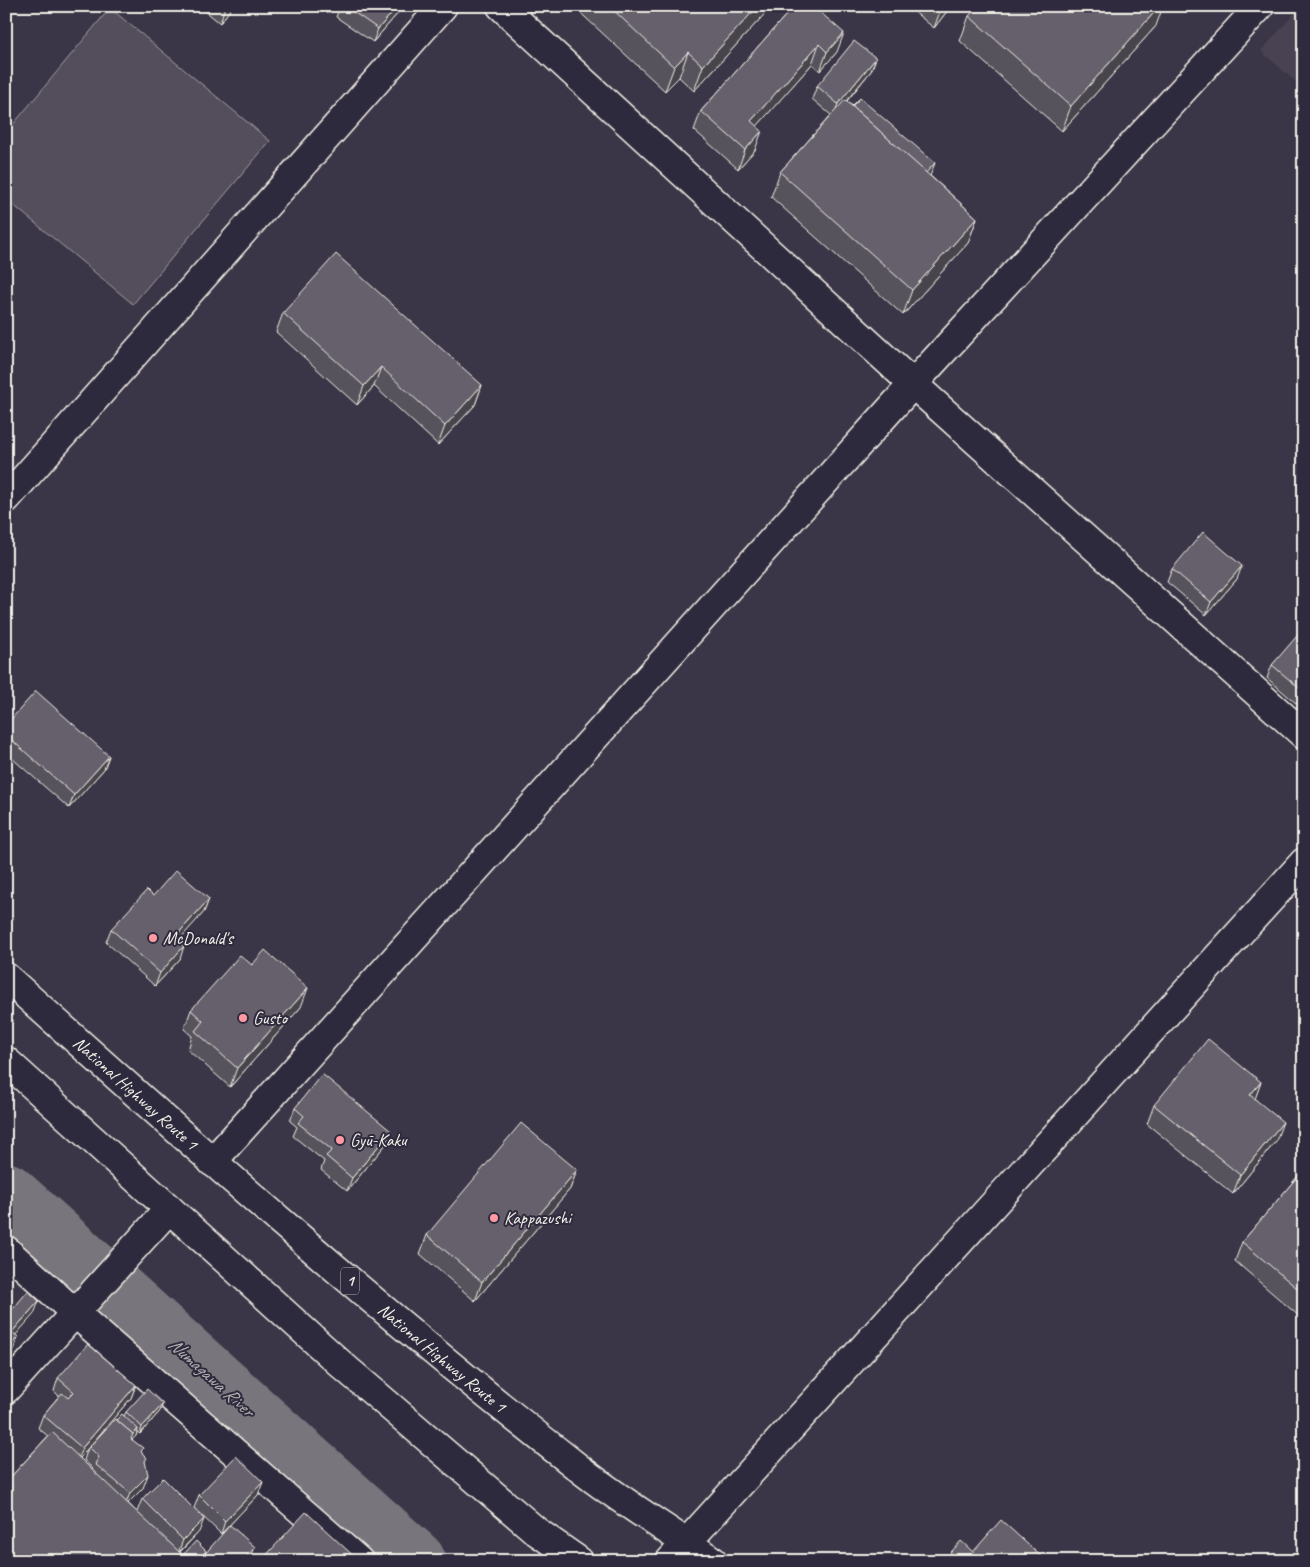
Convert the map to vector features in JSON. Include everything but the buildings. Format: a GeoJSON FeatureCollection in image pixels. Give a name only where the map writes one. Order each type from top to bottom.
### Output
{"type":"FeatureCollection","features":[{"type":"Feature","properties":{"kind":"main road"},"geometry":{"type":"LineString","coordinates":[[6,500],[443,6]]}},
{"type":"Feature","properties":{"kind":"main road"},"geometry":{"type":"LineString","coordinates":[[501,6],[913,384],[1304,735]]}},
{"type":"Feature","properties":{"kind":"main road"},"geometry":{"type":"LineString","coordinates":[[212,1162],[913,384],[1260,6]]}},
{"type":"Feature","properties":{"kind":"main road"},"geometry":{"type":"LineString","coordinates":[[678,1552],[1304,862]]}},
{"type":"Feature","properties":{"kind":"main road","name":"National Highway Route 1"},"geometry":{"type":"LineString","coordinates":[[6,977],[212,1162],[390,1315],[582,1470],[678,1552],[713,1561]]}},
{"type":"Feature","properties":{"kind":"main road"},"geometry":{"type":"LineString","coordinates":[[6,1061],[343,1366],[536,1531],[579,1561]]}},
{"type":"Feature","properties":{"kind":"main road"},"geometry":{"type":"LineString","coordinates":[[6,1388],[169,1209]]}},
{"type":"Feature","properties":{"kind":"main road"},"geometry":{"type":"LineString","coordinates":[[6,1250],[79,1308],[359,1561]]}},
{"type":"Feature","properties":{"kind":"shaded area"},"geometry":{"type":"Polygon","coordinates":[[[1301,6],[1304,6],[1304,89],[1261,51],[1301,6]]]}},
{"type":"Feature","properties":{"kind":"shaded area"},"geometry":{"type":"Polygon","coordinates":[[[110,8],[270,141],[133,304],[6,199],[6,133],[110,8]]]}},
{"type":"Feature","properties":{"kind":"waterway","name":"Numagawa River"},"geometry":{"type":"LineString","coordinates":[[6,1193],[415,1561]]}},
{"type":"Feature","properties":{"kind":"place","name":"McDonald's"},"geometry":{"type":"Point","coordinates":[153,938]}},
{"type":"Feature","properties":{"kind":"place","name":"Gusto"},"geometry":{"type":"Point","coordinates":[243,1018]}},
{"type":"Feature","properties":{"kind":"place","name":"Gyū-Kaku"},"geometry":{"type":"Point","coordinates":[340,1140]}},
{"type":"Feature","properties":{"kind":"place","name":"Kappazushi"},"geometry":{"type":"Point","coordinates":[494,1218]}}]}
